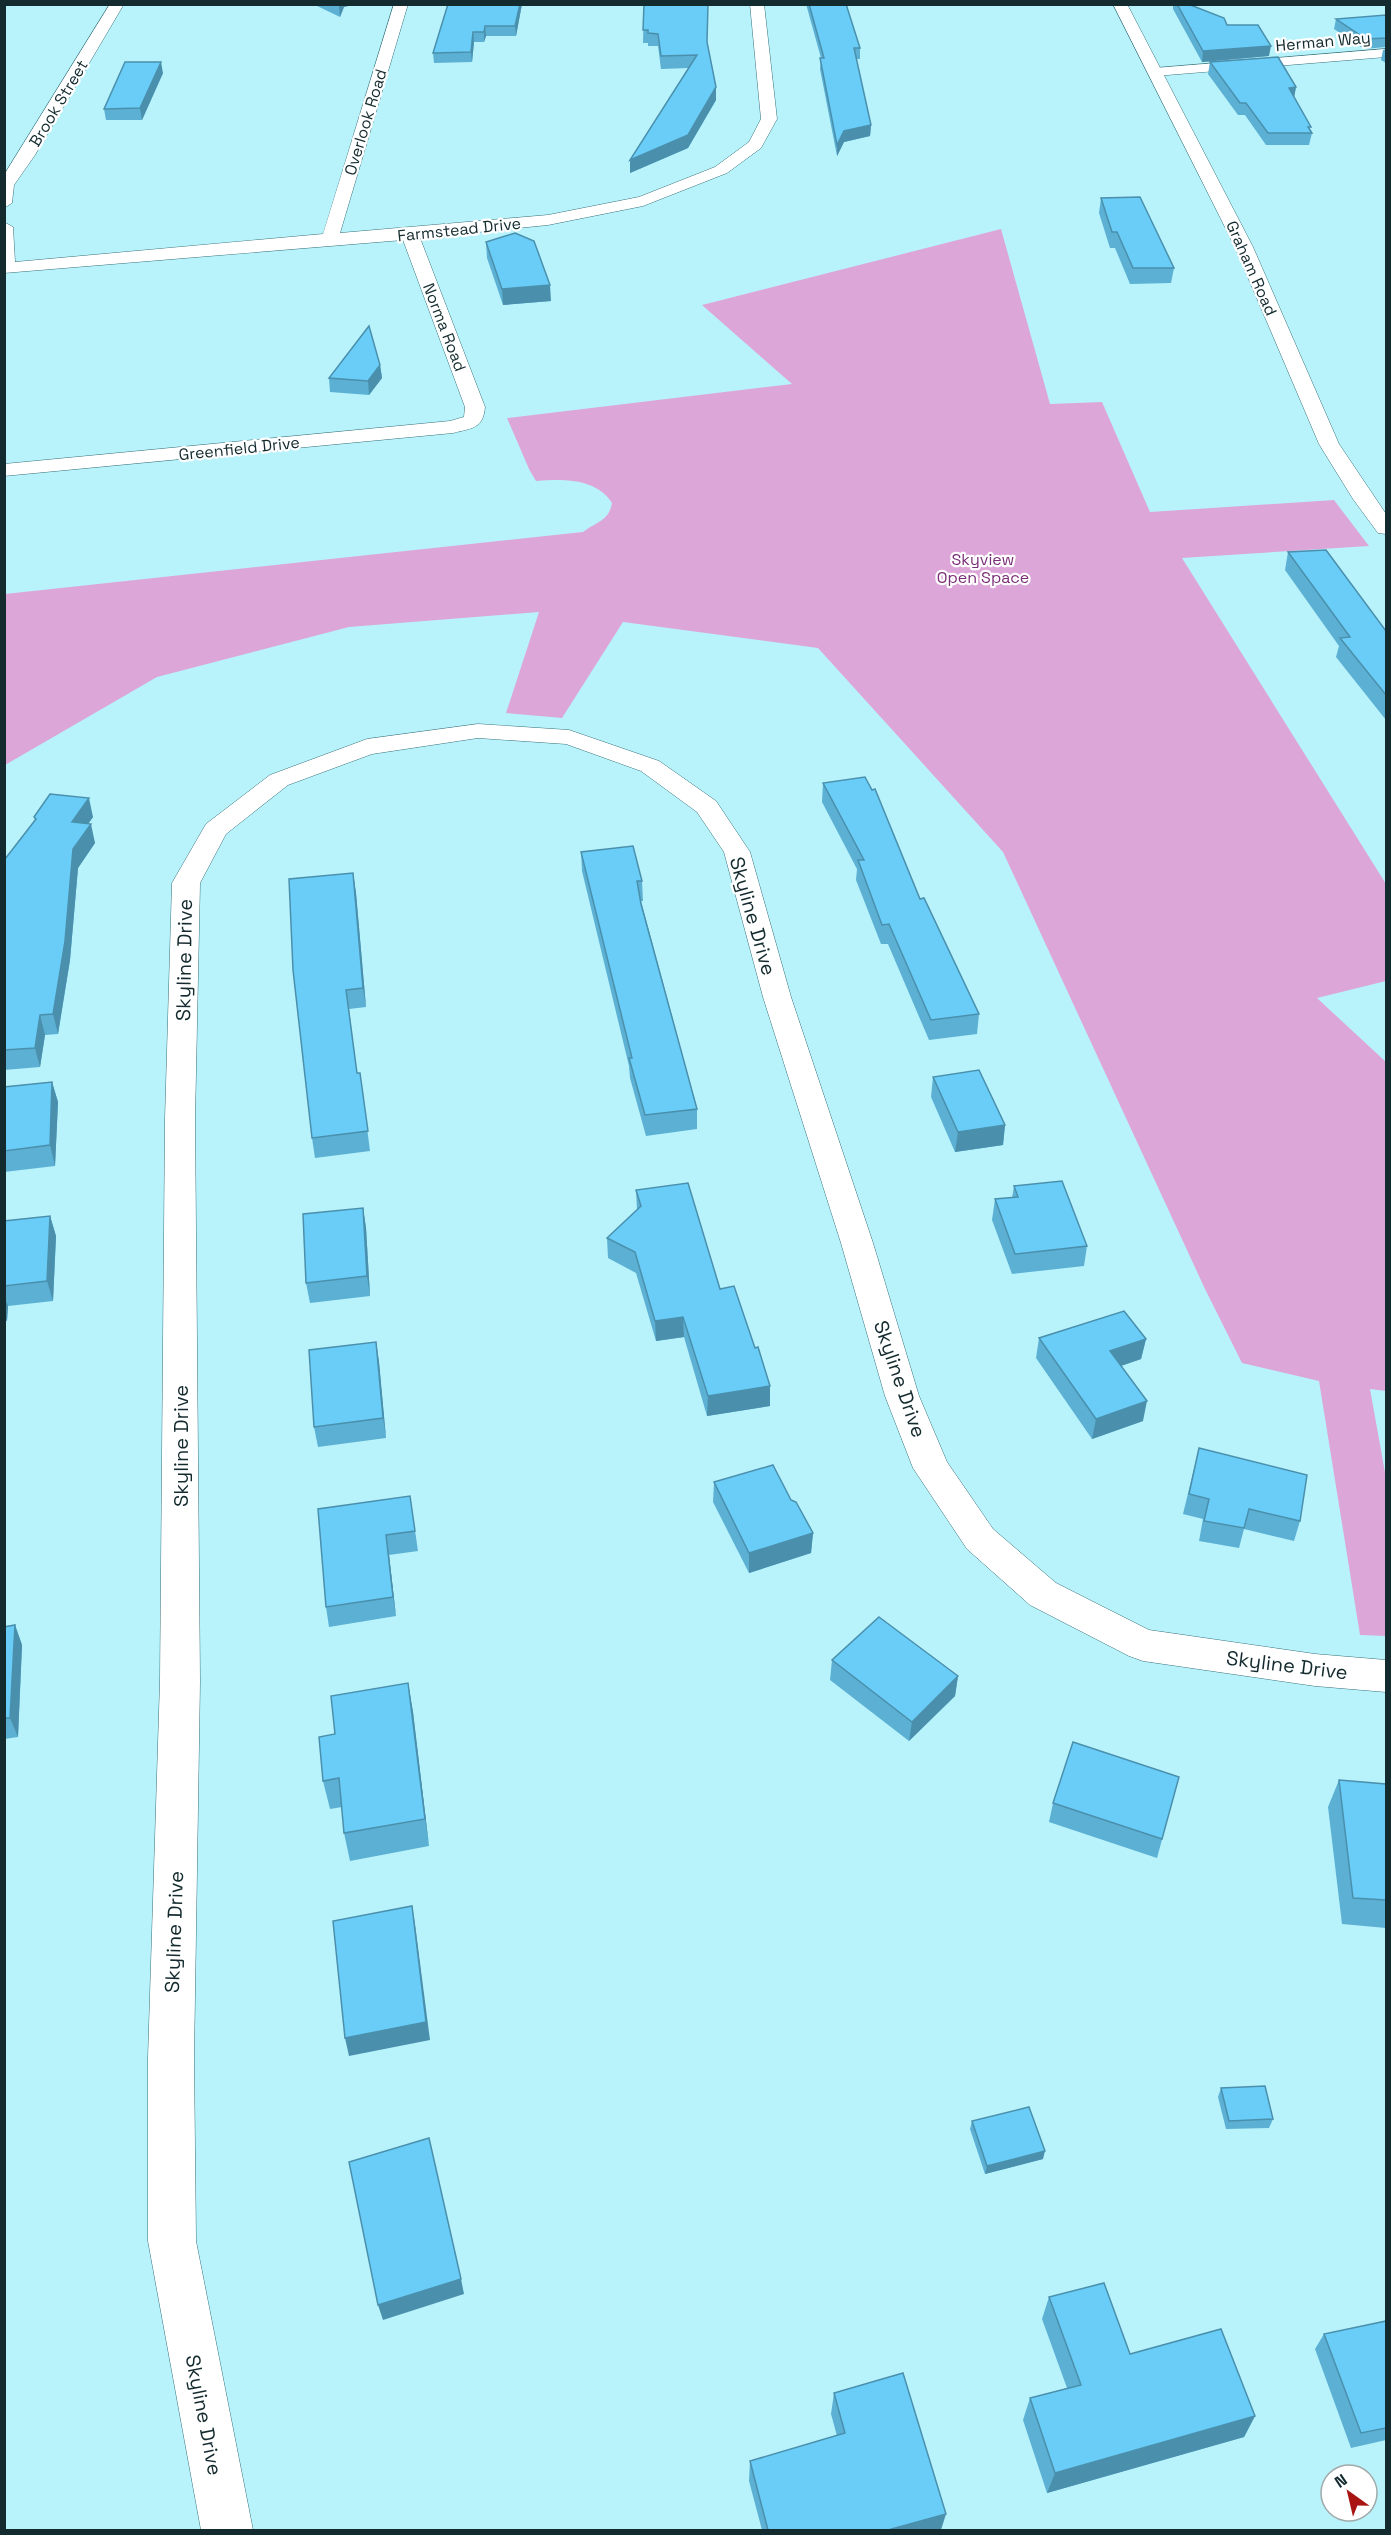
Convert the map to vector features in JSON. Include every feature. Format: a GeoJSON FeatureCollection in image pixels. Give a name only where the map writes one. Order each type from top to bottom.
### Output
{"type":"FeatureCollection","features":[{"type":"Feature","properties":{"kind":"street","name":"Brook Street"},"geometry":{"type":"LineString","coordinates":[[4,203],[6,185],[27,155],[117,4]]}},
{"type":"Feature","properties":{"kind":"street","name":"Overlook Road"},"geometry":{"type":"LineString","coordinates":[[330,239],[401,4]]}},
{"type":"Feature","properties":{"kind":"street","name":"Farmstead Drive"},"geometry":{"type":"LineString","coordinates":[[5,268],[548,220],[643,201],[721,170],[754,145],[769,119],[757,4]]}},
{"type":"Feature","properties":{"kind":"street","name":"Graham Road"},"geometry":{"type":"LineString","coordinates":[[1120,4],[1244,247],[1329,444],[1364,499],[1386,528]]}},
{"type":"Feature","properties":{"kind":"street","name":"Herman Way"},"geometry":{"type":"LineString","coordinates":[[1155,72],[1386,53]]}},
{"type":"Feature","properties":{"kind":"street"},"geometry":{"type":"LineString","coordinates":[[4,227],[5,268]]}},
{"type":"Feature","properties":{"kind":"street","name":"Norma Road"},"geometry":{"type":"LineString","coordinates":[[410,234],[475,407],[474,420]]}},
{"type":"Feature","properties":{"kind":"street","name":"Greenfield Drive"},"geometry":{"type":"LineString","coordinates":[[4,471],[453,427],[474,420]]}},
{"type":"Feature","properties":{"kind":"street","name":"Skyline Drive"},"geometry":{"type":"LineString","coordinates":[[227,2530],[172,2241],[171,2058],[180,1681],[180,1119],[186,884],[215,830],[279,780],[366,747],[478,731],[569,737],[650,766],[707,807],[737,852],[777,997],[857,1243],[902,1396],[931,1468],[980,1539],[1043,1594],[1143,1645],[1315,1670],[1386,1676]]}},
{"type":"Feature","properties":{"kind":"green space","name":"Skyview Open Space"},"geometry":{"type":"Polygon","coordinates":[[[1001,229],[1050,404],[1102,402],[1150,512],[1334,500],[1369,546],[1182,558],[1386,884],[1386,981],[1317,998],[1386,1062],[1386,1391],[1370,1389],[1386,1478],[1386,1636],[1360,1635],[1319,1381],[1242,1363],[1205,1289],[1003,852],[818,648],[623,622],[562,718],[506,713],[539,612],[349,627],[157,677],[5,765],[5,594],[583,532],[608,514],[612,503],[597,489],[578,482],[536,481],[507,418],[792,384],[702,305],[1001,229]]]}},
{"type":"Feature","properties":{"kind":"building"},"geometry":{"type":"Polygon","coordinates":[[[448,4],[520,4],[515,26],[485,26],[484,32],[473,32],[471,52],[433,53],[448,4]]]}},
{"type":"Feature","properties":{"kind":"building"},"geometry":{"type":"Polygon","coordinates":[[[644,4],[708,4],[707,42],[716,87],[688,135],[630,160],[697,55],[661,56],[658,34],[643,30],[644,4]]]}},
{"type":"Feature","properties":{"kind":"building"},"geometry":{"type":"Polygon","coordinates":[[[809,4],[846,4],[860,48],[854,48],[871,125],[844,131],[837,145],[820,58],[824,58],[809,4]]]}},
{"type":"Feature","properties":{"kind":"building"},"geometry":{"type":"Polygon","coordinates":[[[1177,4],[1188,4],[1224,18],[1227,25],[1258,25],[1271,46],[1203,51],[1177,4]]]}},
{"type":"Feature","properties":{"kind":"building"},"geometry":{"type":"Polygon","coordinates":[[[1386,15],[1386,38],[1366,39],[1336,19],[1386,15]]]}},
{"type":"Feature","properties":{"kind":"building"},"geometry":{"type":"Polygon","coordinates":[[[1278,57],[1296,87],[1289,88],[1311,127],[1308,127],[1312,133],[1268,133],[1246,103],[1240,103],[1210,62],[1278,57]]]}},
{"type":"Feature","properties":{"kind":"building"},"geometry":{"type":"Polygon","coordinates":[[[125,62],[161,62],[140,108],[104,109],[125,62]]]}},
{"type":"Feature","properties":{"kind":"building"},"geometry":{"type":"Polygon","coordinates":[[[1140,197],[1174,268],[1133,268],[1117,232],[1112,232],[1101,198],[1140,197]]]}},
{"type":"Feature","properties":{"kind":"building"},"geometry":{"type":"Polygon","coordinates":[[[515,233],[534,241],[550,285],[502,289],[486,242],[515,233]]]}},
{"type":"Feature","properties":{"kind":"building"},"geometry":{"type":"Polygon","coordinates":[[[369,326],[380,365],[368,381],[329,378],[369,326]]]}},
{"type":"Feature","properties":{"kind":"building"},"geometry":{"type":"Polygon","coordinates":[[[1326,550],[1386,631],[1386,695],[1340,638],[1350,637],[1288,552],[1326,550]]]}},
{"type":"Feature","properties":{"kind":"building"},"geometry":{"type":"Polygon","coordinates":[[[865,777],[872,790],[875,789],[920,899],[924,898],[979,1014],[931,1020],[889,924],[882,925],[858,860],[864,860],[823,783],[865,777]]]}},
{"type":"Feature","properties":{"kind":"building"},"geometry":{"type":"Polygon","coordinates":[[[50,794],[89,798],[72,822],[91,824],[73,849],[65,941],[53,1014],[40,1015],[35,1048],[4,1050],[5,859],[36,819],[34,817],[50,794]]]}},
{"type":"Feature","properties":{"kind":"building"},"geometry":{"type":"Polygon","coordinates":[[[633,846],[642,881],[637,881],[641,904],[697,1109],[645,1115],[629,1058],[632,1058],[581,852],[633,846]]]}},
{"type":"Feature","properties":{"kind":"building"},"geometry":{"type":"Polygon","coordinates":[[[353,873],[363,988],[346,990],[357,1073],[360,1073],[368,1131],[312,1138],[293,970],[289,879],[353,873]]]}},
{"type":"Feature","properties":{"kind":"building"},"geometry":{"type":"Polygon","coordinates":[[[979,1070],[1005,1125],[958,1132],[933,1077],[979,1070]]]}},
{"type":"Feature","properties":{"kind":"building"},"geometry":{"type":"Polygon","coordinates":[[[52,1082],[50,1145],[4,1151],[4,1087],[52,1082]]]}},
{"type":"Feature","properties":{"kind":"building"},"geometry":{"type":"Polygon","coordinates":[[[1062,1181],[1087,1246],[1015,1254],[995,1199],[1018,1197],[1014,1186],[1062,1181]]]}},
{"type":"Feature","properties":{"kind":"building"},"geometry":{"type":"Polygon","coordinates":[[[688,1183],[720,1289],[734,1286],[755,1348],[758,1347],[770,1386],[708,1396],[683,1317],[655,1321],[635,1252],[607,1238],[641,1206],[636,1190],[688,1183]]]}},
{"type":"Feature","properties":{"kind":"building"},"geometry":{"type":"Polygon","coordinates":[[[363,1208],[367,1276],[306,1283],[303,1214],[363,1208]]]}},
{"type":"Feature","properties":{"kind":"building"},"geometry":{"type":"Polygon","coordinates":[[[50,1216],[47,1281],[4,1286],[4,1221],[50,1216]]]}},
{"type":"Feature","properties":{"kind":"building"},"geometry":{"type":"Polygon","coordinates":[[[1124,1311],[1146,1339],[1110,1351],[1147,1401],[1096,1419],[1039,1338],[1124,1311]]]}},
{"type":"Feature","properties":{"kind":"building"},"geometry":{"type":"Polygon","coordinates":[[[376,1342],[383,1418],[314,1427],[309,1350],[376,1342]]]}},
{"type":"Feature","properties":{"kind":"building"},"geometry":{"type":"Polygon","coordinates":[[[1199,1448],[1307,1475],[1300,1521],[1249,1509],[1244,1528],[1204,1521],[1209,1499],[1189,1494],[1199,1448]]]}},
{"type":"Feature","properties":{"kind":"building"},"geometry":{"type":"Polygon","coordinates":[[[773,1465],[791,1500],[796,1502],[813,1533],[749,1553],[714,1482],[773,1465]]]}},
{"type":"Feature","properties":{"kind":"building"},"geometry":{"type":"Polygon","coordinates":[[[410,1496],[415,1531],[386,1535],[393,1597],[326,1607],[318,1509],[410,1496]]]}},
{"type":"Feature","properties":{"kind":"building"},"geometry":{"type":"Polygon","coordinates":[[[879,1617],[958,1676],[912,1722],[832,1660],[879,1617]]]}},
{"type":"Feature","properties":{"kind":"building"},"geometry":{"type":"Polygon","coordinates":[[[15,1625],[10,1718],[4,1718],[4,1627],[15,1625]]]}},
{"type":"Feature","properties":{"kind":"building"},"geometry":{"type":"Polygon","coordinates":[[[408,1683],[425,1819],[344,1833],[339,1778],[323,1781],[319,1737],[335,1734],[331,1696],[408,1683]]]}},
{"type":"Feature","properties":{"kind":"building"},"geometry":{"type":"Polygon","coordinates":[[[1073,1742],[1179,1777],[1162,1839],[1053,1803],[1073,1742]]]}},
{"type":"Feature","properties":{"kind":"building"},"geometry":{"type":"Polygon","coordinates":[[[1339,1780],[1386,1784],[1386,1900],[1353,1898],[1339,1780]]]}},
{"type":"Feature","properties":{"kind":"building"},"geometry":{"type":"Polygon","coordinates":[[[412,1906],[426,2022],[345,2038],[333,1921],[412,1906]]]}},
{"type":"Feature","properties":{"kind":"building"},"geometry":{"type":"Polygon","coordinates":[[[1265,2086],[1273,2119],[1229,2121],[1221,2088],[1265,2086]]]}},
{"type":"Feature","properties":{"kind":"building"},"geometry":{"type":"Polygon","coordinates":[[[1029,2107],[1045,2151],[987,2166],[972,2121],[1029,2107]]]}},
{"type":"Feature","properties":{"kind":"building"},"geometry":{"type":"Polygon","coordinates":[[[429,2138],[461,2279],[378,2305],[349,2162],[429,2138]]]}},
{"type":"Feature","properties":{"kind":"building"},"geometry":{"type":"Polygon","coordinates":[[[1104,2283],[1130,2354],[1221,2329],[1255,2416],[1055,2473],[1030,2398],[1081,2385],[1049,2297],[1104,2283]]]}},
{"type":"Feature","properties":{"kind":"building"},"geometry":{"type":"Polygon","coordinates":[[[1386,2321],[1386,2428],[1361,2433],[1324,2334],[1386,2321]]]}},
{"type":"Feature","properties":{"kind":"building"},"geometry":{"type":"Polygon","coordinates":[[[903,2373],[946,2514],[888,2530],[768,2530],[750,2461],[845,2433],[834,2393],[903,2373]]]}}]}
